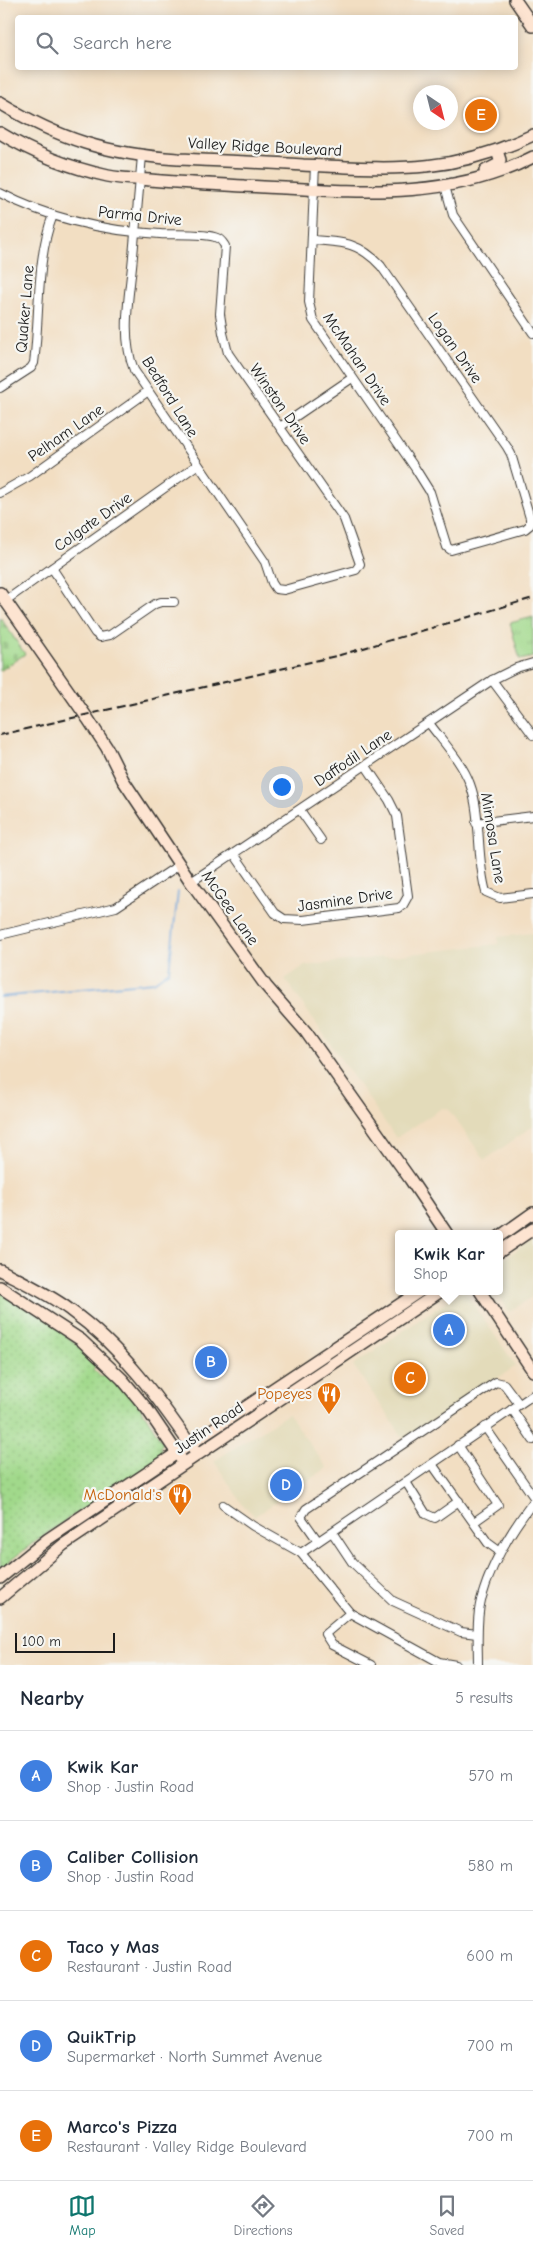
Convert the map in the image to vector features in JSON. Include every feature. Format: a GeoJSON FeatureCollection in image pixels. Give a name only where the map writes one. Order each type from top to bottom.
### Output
{"type":"FeatureCollection","features":[{"type":"Feature","properties":{"kind":"main road"},"geometry":{"type":"LineString","coordinates":[[515,0],[533,26]]}},
{"type":"Feature","properties":{"kind":"main road","name":"Valley Ridge Boulevard"},"geometry":{"type":"LineString","coordinates":[[0,103],[28,120],[67,138],[90,146],[142,156],[406,169],[453,164],[497,151],[533,135]]}},
{"type":"Feature","properties":{"kind":"main road"},"geometry":{"type":"LineString","coordinates":[[0,133],[19,145],[81,169],[110,176],[315,189],[411,190],[445,186],[503,172],[533,157]]}},
{"type":"Feature","properties":{"kind":"main road"},"geometry":{"type":"LineString","coordinates":[[461,183],[471,176],[496,167],[500,160],[497,151]]}},
{"type":"Feature","properties":{"kind":"main road","name":"McGee Lane"},"geometry":{"type":"LineString","coordinates":[[3,597],[88,719],[107,748],[123,780],[179,865],[266,986],[306,1032],[410,1179],[443,1230]]}},
{"type":"Feature","properties":{"kind":"main road"},"geometry":{"type":"LineString","coordinates":[[503,1234],[533,1213]]}},
{"type":"Feature","properties":{"kind":"main road"},"geometry":{"type":"LineString","coordinates":[[503,1249],[533,1229]]}},
{"type":"Feature","properties":{"kind":"main road"},"geometry":{"type":"LineString","coordinates":[[0,1270],[69,1309],[119,1352],[159,1399],[198,1456]]}},
{"type":"Feature","properties":{"kind":"main road"},"geometry":{"type":"LineString","coordinates":[[0,1287],[82,1340],[122,1379],[147,1409],[185,1464]]}},
{"type":"Feature","properties":{"kind":"main road","name":"Justin Road"},"geometry":{"type":"LineString","coordinates":[[0,1578],[48,1539],[414,1295]]}},
{"type":"Feature","properties":{"kind":"main road","name":"Justin Road"},"geometry":{"type":"LineString","coordinates":[[0,1598],[51,1554],[435,1295]]}},
{"type":"Feature","properties":{"kind":"main road"},"geometry":{"type":"LineString","coordinates":[[483,1295],[533,1371]]}},
{"type":"Feature","properties":{"kind":"main road"},"geometry":{"type":"LineString","coordinates":[[109,1366],[119,1352]]}},
{"type":"Feature","properties":{"kind":"street","name":"Bedford Lane"},"geometry":{"type":"LineString","coordinates":[[142,156],[127,323],[128,347],[134,370],[147,392],[265,562],[272,583],[276,588],[284,590]]}},
{"type":"Feature","properties":{"kind":"street","name":"McMahan Drive"},"geometry":{"type":"LineString","coordinates":[[316,165],[310,311],[313,320],[430,492],[445,542],[451,550]]}},
{"type":"Feature","properties":{"kind":"street"},"geometry":{"type":"LineString","coordinates":[[445,186],[453,215],[532,330]]}},
{"type":"Feature","properties":{"kind":"street","name":"Parma Drive"},"geometry":{"type":"LineString","coordinates":[[0,193],[53,215],[96,227],[135,232],[210,236],[222,241]]}},
{"type":"Feature","properties":{"kind":"street","name":"Quaker Lane"},"geometry":{"type":"LineString","coordinates":[[0,388],[30,368],[34,363],[40,285],[46,243],[53,215]]}},
{"type":"Feature","properties":{"kind":"street","name":"Logan Drive"},"geometry":{"type":"LineString","coordinates":[[312,240],[353,244],[372,255],[382,266],[511,454],[530,518],[530,525],[525,529],[451,550]]}},
{"type":"Feature","properties":{"kind":"street","name":"Winston Drive"},"geometry":{"type":"LineString","coordinates":[[222,241],[225,246],[220,314],[226,347],[237,366],[344,519],[360,564],[356,570],[284,590]]}},
{"type":"Feature","properties":{"kind":"street"},"geometry":{"type":"LineString","coordinates":[[280,427],[352,378]]}},
{"type":"Feature","properties":{"kind":"street","name":"Pelham Lane"},"geometry":{"type":"LineString","coordinates":[[0,493],[30,476],[147,392]]}},
{"type":"Feature","properties":{"kind":"street","name":"Colgate Drive"},"geometry":{"type":"LineString","coordinates":[[3,597],[52,568],[198,465]]}},
{"type":"Feature","properties":{"kind":"street"},"geometry":{"type":"LineString","coordinates":[[52,568],[95,633],[100,637],[110,635],[155,604],[174,602]]}},
{"type":"Feature","properties":{"kind":"street","name":"Daffodil Lane"},"geometry":{"type":"LineString","coordinates":[[192,882],[492,680],[516,668],[533,663]]}},
{"type":"Feature","properties":{"kind":"street"},"geometry":{"type":"LineString","coordinates":[[492,680],[533,735]]}},
{"type":"Feature","properties":{"kind":"street","name":"Mimosa Lane"},"geometry":{"type":"LineString","coordinates":[[429,723],[466,777],[471,789],[482,879],[486,892],[500,898],[533,894]]}},
{"type":"Feature","properties":{"kind":"street","name":"Jasmine Drive"},"geometry":{"type":"LineString","coordinates":[[234,854],[275,913],[284,919],[303,920],[399,908],[408,896],[400,826],[389,800],[366,766]]}},
{"type":"Feature","properties":{"kind":"street"},"geometry":{"type":"LineString","coordinates":[[300,810],[321,840]]}},
{"type":"Feature","properties":{"kind":"street"},"geometry":{"type":"LineString","coordinates":[[476,823],[533,816]]}},
{"type":"Feature","properties":{"kind":"street"},"geometry":{"type":"LineString","coordinates":[[2,935],[116,907],[179,865]]}},
{"type":"Feature","properties":{"kind":"street"},"geometry":{"type":"LineString","coordinates":[[318,1541],[301,1517],[306,1509],[496,1382],[504,1384],[533,1440]]}},
{"type":"Feature","properties":{"kind":"street"},"geometry":{"type":"LineString","coordinates":[[301,1553],[533,1395]]}},
{"type":"Feature","properties":{"kind":"street"},"geometry":{"type":"LineString","coordinates":[[485,1427],[533,1496]]}},
{"type":"Feature","properties":{"kind":"street"},"geometry":{"type":"LineString","coordinates":[[458,1446],[498,1505],[474,1522]]}},
{"type":"Feature","properties":{"kind":"street"},"geometry":{"type":"LineString","coordinates":[[432,1464],[488,1543],[499,1551]]}},
{"type":"Feature","properties":{"kind":"street"},"geometry":{"type":"LineString","coordinates":[[406,1482],[426,1514],[435,1518],[459,1501]]}},
{"type":"Feature","properties":{"kind":"street"},"geometry":{"type":"LineString","coordinates":[[478,1665],[481,1601],[499,1551],[533,1502]]}},
{"type":"Feature","properties":{"kind":"street"},"geometry":{"type":"LineString","coordinates":[[223,1506],[253,1526],[301,1553],[350,1614],[440,1662],[456,1665]]}},
{"type":"Feature","properties":{"kind":"street"},"geometry":{"type":"LineString","coordinates":[[332,1532],[352,1562],[393,1602],[461,1632],[478,1634]]}},
{"type":"Feature","properties":{"kind":"street"},"geometry":{"type":"LineString","coordinates":[[350,1614],[325,1634],[332,1645],[371,1665]]}},
{"type":"Feature","properties":{"kind":"shaded area"},"geometry":{"type":"Polygon","coordinates":[[[533,933],[533,1126],[485,1160],[448,1109],[442,1108],[396,1138],[285,979],[304,966],[498,944],[498,937],[533,933]]]}},
{"type":"Feature","properties":{"kind":"shaded area"},"geometry":{"type":"Polygon","coordinates":[[[533,1239],[533,1296],[509,1312],[498,1295],[503,1295],[503,1259],[533,1239]]]}},
{"type":"Feature","properties":{"kind":"shaded area"},"geometry":{"type":"Polygon","coordinates":[[[456,1295],[467,1295],[516,1366],[405,1440],[353,1365],[456,1295]]]}},
{"type":"Feature","properties":{"kind":"shaded area"},"geometry":{"type":"Polygon","coordinates":[[[288,1414],[327,1468],[255,1516],[243,1505],[214,1461],[288,1414]]]}},
{"type":"Feature","properties":{"kind":"green space"},"geometry":{"type":"Polygon","coordinates":[[[0,617],[25,654],[0,671],[0,617]]]}},
{"type":"Feature","properties":{"kind":"green space"},"geometry":{"type":"Polygon","coordinates":[[[533,617],[533,657],[520,660],[510,623],[533,617]]]}},
{"type":"Feature","properties":{"kind":"green space"},"geometry":{"type":"Polygon","coordinates":[[[0,1292],[45,1317],[94,1360],[96,1366],[93,1369],[101,1377],[110,1372],[136,1400],[163,1443],[160,1447],[164,1455],[161,1459],[59,1525],[0,1569],[0,1292]]]}},
{"type":"Feature","properties":{"kind":"waterway"},"geometry":{"type":"LineString","coordinates":[[0,997],[154,982],[169,971],[178,892]]}},
{"type":"Feature","properties":{"kind":"railway"},"geometry":{"type":"LineString","coordinates":[[0,735],[340,655],[533,598]]}},
{"type":"Feature","properties":{"kind":"place","name":"Marco's Pizza"},"geometry":{"type":"Point","coordinates":[481,115]}},
{"type":"Feature","properties":{"kind":"place","name":"Kwik Kar"},"geometry":{"type":"Point","coordinates":[449,1330]}},
{"type":"Feature","properties":{"kind":"place","name":"Caliber Collision"},"geometry":{"type":"Point","coordinates":[211,1362]}},
{"type":"Feature","properties":{"kind":"place","name":"Taco y Mas"},"geometry":{"type":"Point","coordinates":[410,1378]}},
{"type":"Feature","properties":{"kind":"place","name":"Popeyes"},"geometry":{"type":"Point","coordinates":[329,1415]}},
{"type":"Feature","properties":{"kind":"place","name":"QuikTrip"},"geometry":{"type":"Point","coordinates":[286,1485]}},
{"type":"Feature","properties":{"kind":"place","name":"McDonald's"},"geometry":{"type":"Point","coordinates":[180,1516]}}]}
